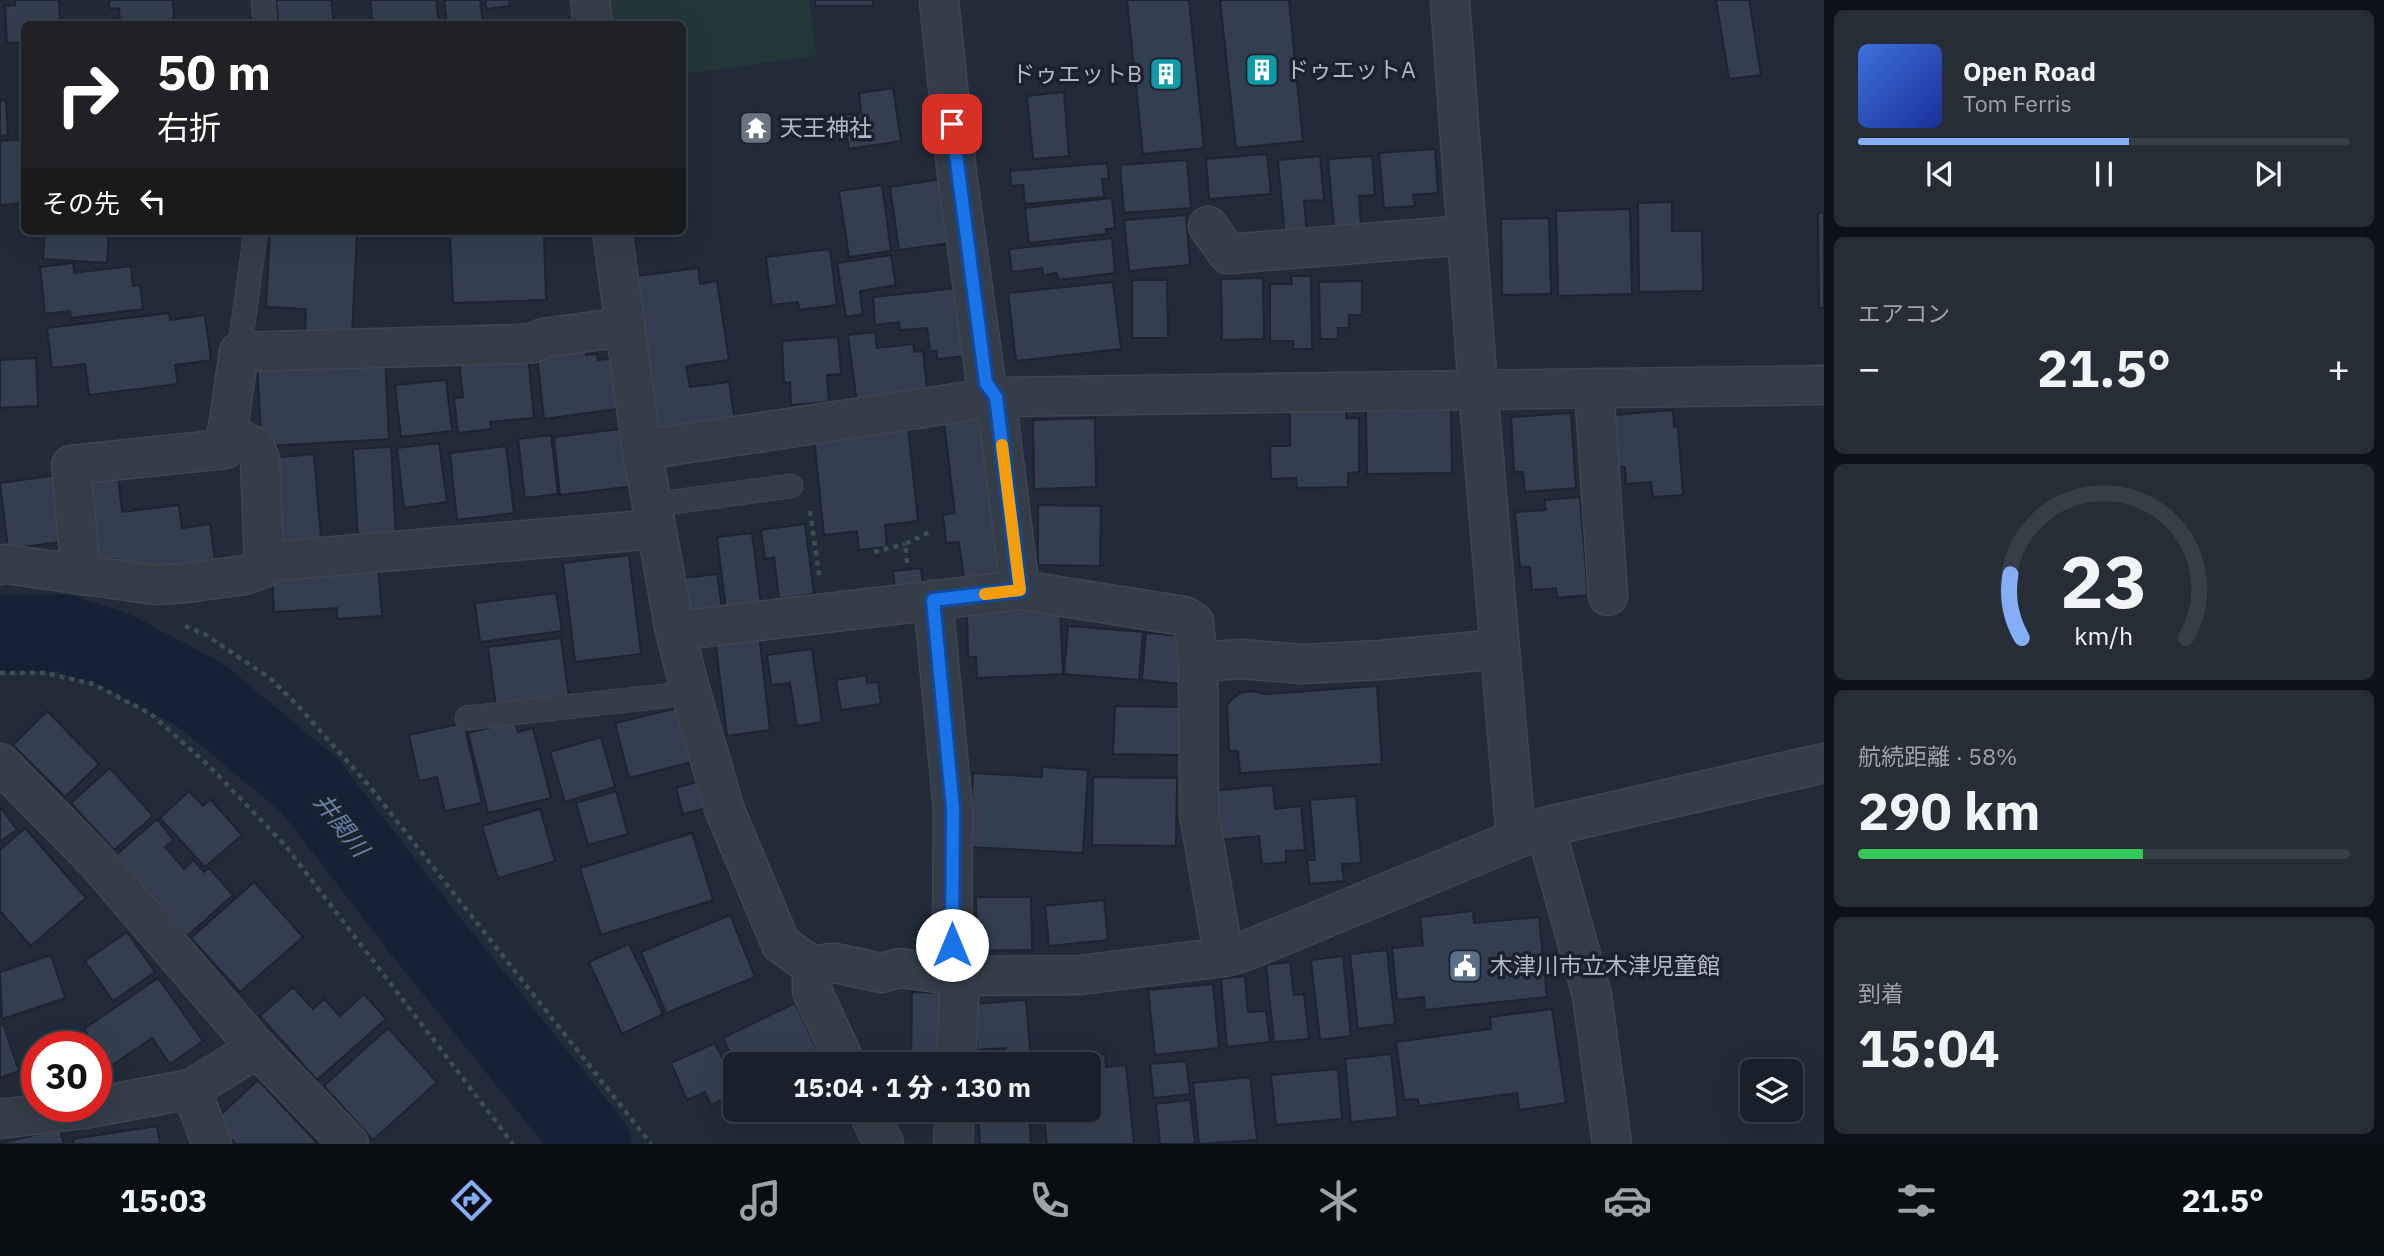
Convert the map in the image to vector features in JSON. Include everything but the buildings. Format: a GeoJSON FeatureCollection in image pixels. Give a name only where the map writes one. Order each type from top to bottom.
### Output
{"type":"FeatureCollection","features":[{"type":"Feature","properties":{"kind":"street"},"geometry":{"type":"LineString","coordinates":[[590,0],[593,21]]}},
{"type":"Feature","properties":{"kind":"street"},"geometry":{"type":"LineString","coordinates":[[939,0],[957,174],[986,383],[996,397],[1020,590]]}},
{"type":"Feature","properties":{"kind":"street"},"geometry":{"type":"LineString","coordinates":[[1450,0],[1499,649],[1530,832],[1592,995],[1612,1144]]}},
{"type":"Feature","properties":{"kind":"street"},"geometry":{"type":"LineString","coordinates":[[1208,226],[1228,254],[1467,235]]}},
{"type":"Feature","properties":{"kind":"street"},"geometry":{"type":"LineString","coordinates":[[613,235],[642,450],[676,631],[691,693],[725,811],[781,944],[816,969]]}},
{"type":"Feature","properties":{"kind":"street"},"geometry":{"type":"LineString","coordinates":[[82,575],[71,465],[225,449],[239,352],[518,344],[625,327]]}},
{"type":"Feature","properties":{"kind":"street"},"geometry":{"type":"LineString","coordinates":[[642,450],[996,397],[1824,385]]}},
{"type":"Feature","properties":{"kind":"street"},"geometry":{"type":"LineString","coordinates":[[1594,388],[1608,596]]}},
{"type":"Feature","properties":{"kind":"street"},"geometry":{"type":"LineString","coordinates":[[0,565],[155,585],[244,575],[262,569],[264,562],[260,458],[255,447],[227,432]]}},
{"type":"Feature","properties":{"kind":"street"},"geometry":{"type":"LineString","coordinates":[[264,562],[654,517]]}},
{"type":"Feature","properties":{"kind":"street"},"geometry":{"type":"LineString","coordinates":[[676,631],[1020,590],[1184,617],[1194,622],[1198,662],[1199,814],[1224,957]]}},
{"type":"Feature","properties":{"kind":"street"},"geometry":{"type":"LineString","coordinates":[[933,600],[953,809],[952,945],[960,976],[957,1052]]}},
{"type":"Feature","properties":{"kind":"street"},"geometry":{"type":"LineString","coordinates":[[1198,662],[1241,659],[1303,664],[1499,649]]}},
{"type":"Feature","properties":{"kind":"street"},"geometry":{"type":"LineString","coordinates":[[0,763],[98,863],[256,1047],[349,1144]]}},
{"type":"Feature","properties":{"kind":"street"},"geometry":{"type":"LineString","coordinates":[[840,1052],[812,991],[812,975],[824,964],[835,963],[881,974],[900,968],[960,976],[1080,975],[1224,957],[1248,950],[1530,832],[1824,763]]}},
{"type":"Feature","properties":{"kind":"street"},"geometry":{"type":"LineString","coordinates":[[0,1119],[84,1109],[191,1089],[256,1047]]}},
{"type":"Feature","properties":{"kind":"street"},"geometry":{"type":"LineString","coordinates":[[191,1089],[212,1144]]}},
{"type":"Feature","properties":{"kind":"street"},"geometry":{"type":"LineString","coordinates":[[873,1122],[884,1144]]}},
{"type":"Feature","properties":{"kind":"street"},"geometry":{"type":"LineString","coordinates":[[953,1144],[954,1122]]}},
{"type":"Feature","properties":{"kind":"lane"},"geometry":{"type":"LineString","coordinates":[[263,0],[265,21]]}},
{"type":"Feature","properties":{"kind":"lane"},"geometry":{"type":"LineString","coordinates":[[239,352],[255,235]]}},
{"type":"Feature","properties":{"kind":"lane"},"geometry":{"type":"LineString","coordinates":[[654,517],[791,486]]}},
{"type":"Feature","properties":{"kind":"lane"},"geometry":{"type":"LineString","coordinates":[[467,718],[691,693]]}},
{"type":"Feature","properties":{"kind":"path"},"geometry":{"type":"LineString","coordinates":[[809,506],[824,613]]}},
{"type":"Feature","properties":{"kind":"path"},"geometry":{"type":"LineString","coordinates":[[874,552],[905,544]]}},
{"type":"Feature","properties":{"kind":"path"},"geometry":{"type":"LineString","coordinates":[[174,621],[206,635],[271,679],[300,708],[370,787],[651,1144]]}},
{"type":"Feature","properties":{"kind":"path"},"geometry":{"type":"LineString","coordinates":[[0,673],[45,673],[93,684],[151,714],[209,766],[284,844],[513,1144]]}},
{"type":"Feature","properties":{"kind":"green space"},"geometry":{"type":"Polygon","coordinates":[[[606,0],[809,0],[816,56],[686,74],[686,21],[608,21],[606,0]]]}},
{"type":"Feature","properties":{"kind":"waterway","name":"井関川"},"geometry":{"type":"LineString","coordinates":[[0,633],[62,633],[115,650],[202,696],[310,786],[424,934],[593,1144]]}},
{"type":"Feature","properties":{"kind":"slow traffic"},"geometry":{"type":"LineString","coordinates":[[985,594],[1020,590],[1002,445]]}},
{"type":"Feature","properties":{"kind":"place","name":"ドゥエットA"},"geometry":{"type":"Point","coordinates":[1262,70]}},
{"type":"Feature","properties":{"kind":"place","name":"ドゥエットB"},"geometry":{"type":"Point","coordinates":[1166,74]}},
{"type":"Feature","properties":{"kind":"place","name":"天王神社"},"geometry":{"type":"Point","coordinates":[756,128]}},
{"type":"Feature","properties":{"kind":"place","name":"木津川市立木津児童館"},"geometry":{"type":"Point","coordinates":[1465,966]}},
{"type":"Feature","properties":{"kind":"route"},"geometry":{"type":"LineString","coordinates":[[952,124],[986,383],[996,397],[1020,590],[933,600],[953,809],[952,945]]}}]}
